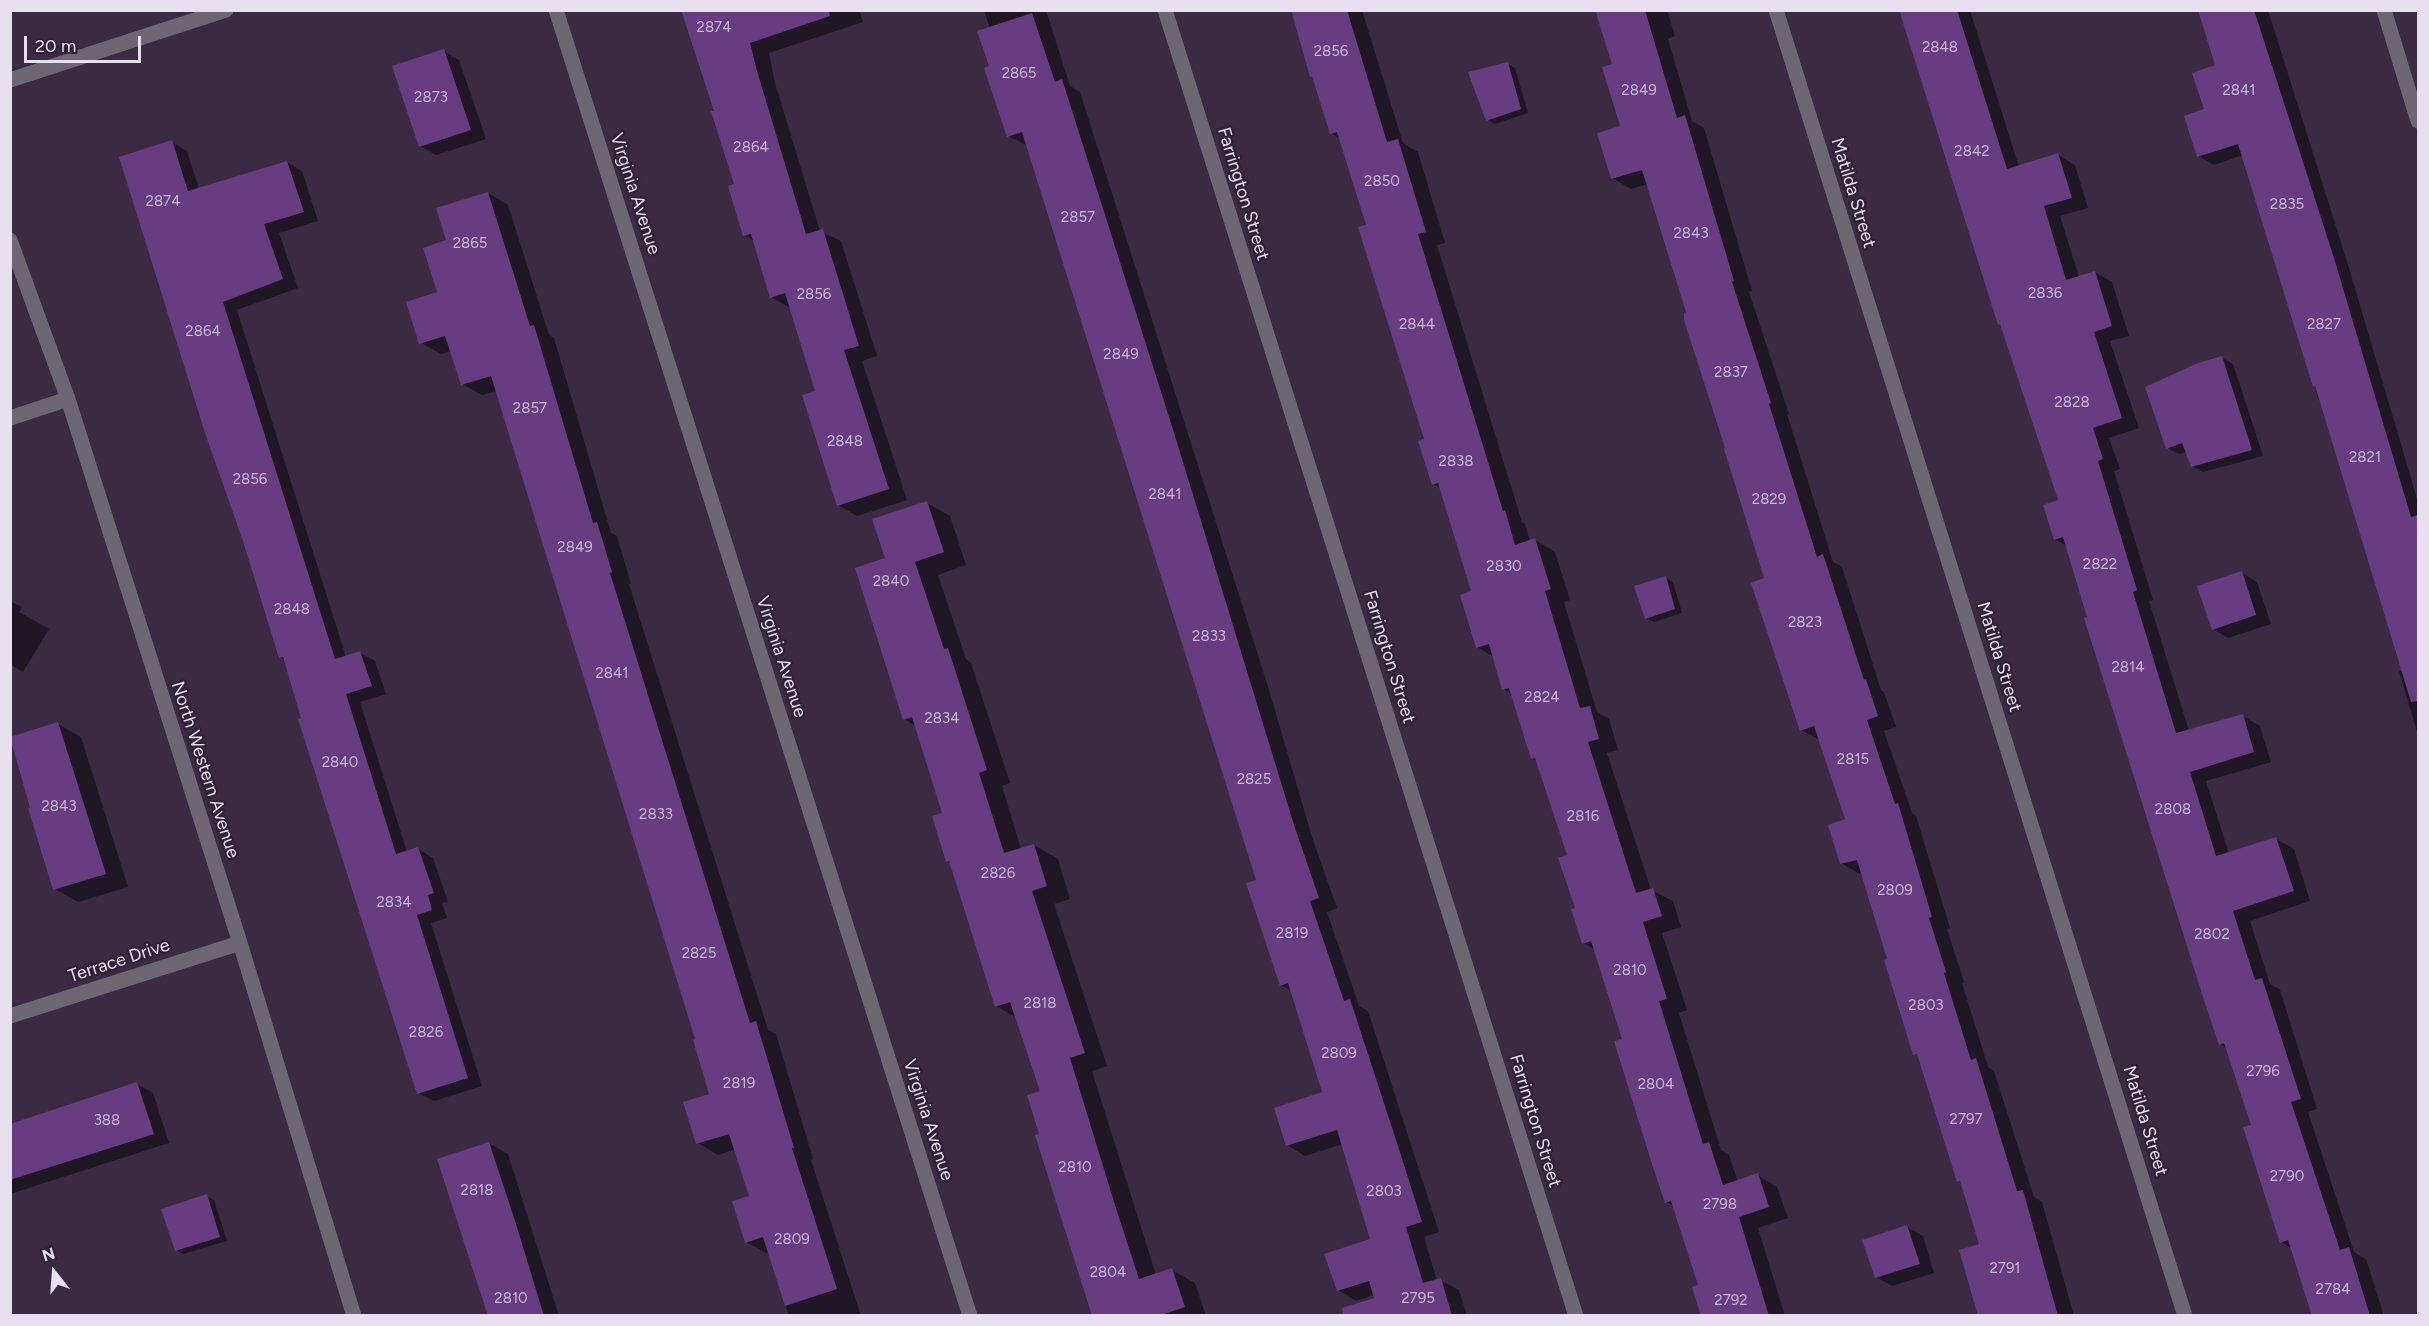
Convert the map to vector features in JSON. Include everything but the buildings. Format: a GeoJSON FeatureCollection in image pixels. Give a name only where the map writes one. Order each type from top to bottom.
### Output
{"type":"FeatureCollection","features":[{"type":"Feature","properties":{"kind":"street"},"geometry":{"type":"LineString","coordinates":[[10,80],[226,10]]}},
{"type":"Feature","properties":{"kind":"street","name":"Virginia Avenue"},"geometry":{"type":"LineString","coordinates":[[556,10],[970,1316]]}},
{"type":"Feature","properties":{"kind":"street","name":"Farrington Street"},"geometry":{"type":"LineString","coordinates":[[1165,10],[1576,1316]]}},
{"type":"Feature","properties":{"kind":"street","name":"Matilda Street"},"geometry":{"type":"LineString","coordinates":[[1776,10],[2186,1316]]}},
{"type":"Feature","properties":{"kind":"street"},"geometry":{"type":"LineString","coordinates":[[2384,10],[2418,121]]}},
{"type":"Feature","properties":{"kind":"street","name":"North Western Avenue"},"geometry":{"type":"LineString","coordinates":[[10,240],[68,399],[240,943],[354,1316]]}},
{"type":"Feature","properties":{"kind":"street"},"geometry":{"type":"LineString","coordinates":[[10,418],[68,399]]}},
{"type":"Feature","properties":{"kind":"street","name":"Terrace Drive"},"geometry":{"type":"LineString","coordinates":[[10,1016],[240,943]]}}]}
